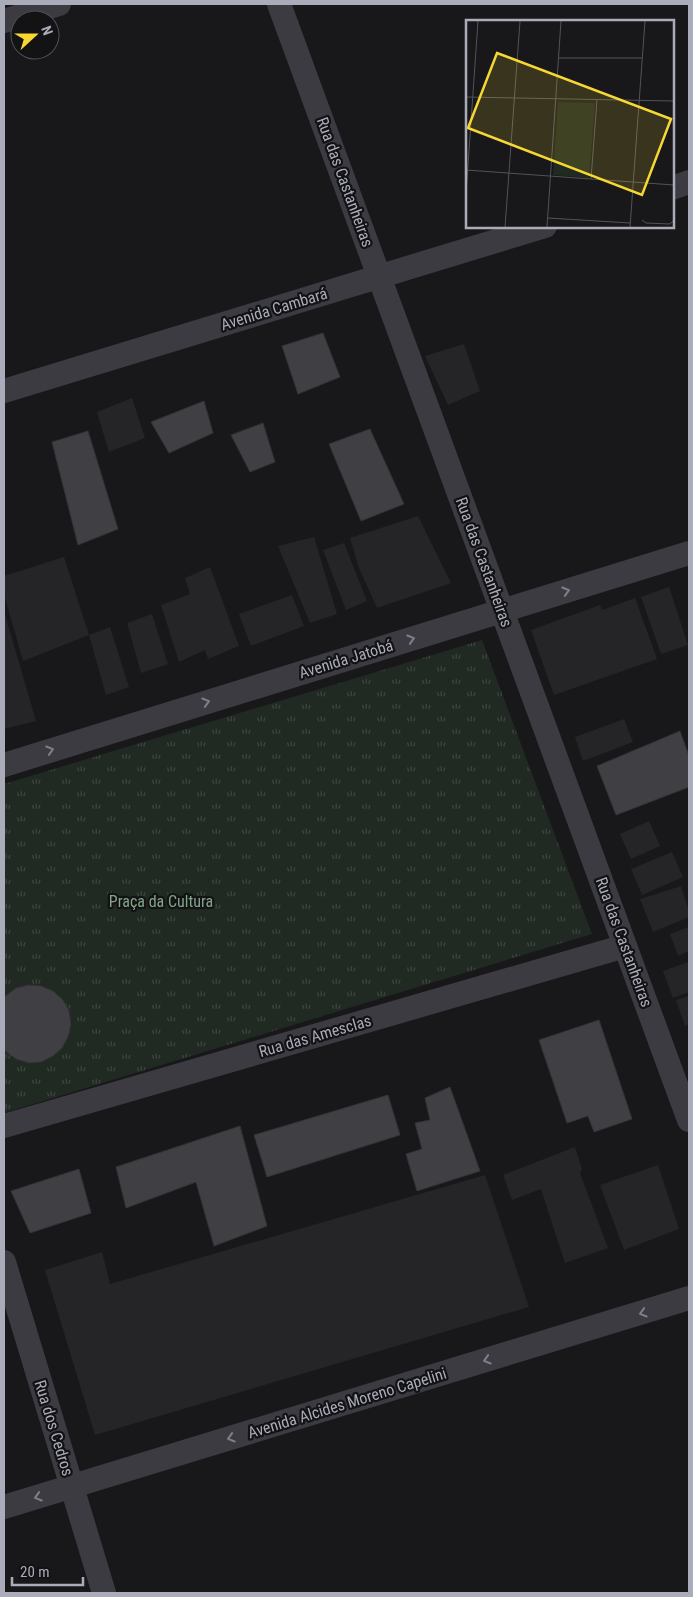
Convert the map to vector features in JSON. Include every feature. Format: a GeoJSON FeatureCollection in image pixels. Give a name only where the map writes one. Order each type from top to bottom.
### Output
{"type":"FeatureCollection","features":[{"type":"Feature","properties":{"kind":"street"},"geometry":{"type":"LineString","coordinates":[[4,21],[59,4]]}},
{"type":"Feature","properties":{"kind":"street","name":"Rua das Castanheiras"},"geometry":{"type":"LineString","coordinates":[[279,4],[689,1120]]}},
{"type":"Feature","properties":{"kind":"street"},"geometry":{"type":"LineString","coordinates":[[673,188],[689,182]]}},
{"type":"Feature","properties":{"kind":"street","name":"Avenida Cambará"},"geometry":{"type":"LineString","coordinates":[[4,391],[538,228]]}},
{"type":"Feature","properties":{"kind":"street","name":"Avenida Jatobá"},"geometry":{"type":"LineString","coordinates":[[4,765],[689,553]]}},
{"type":"Feature","properties":{"kind":"street","name":"Rua das Amesclas"},"geometry":{"type":"LineString","coordinates":[[4,1126],[625,946]]}},
{"type":"Feature","properties":{"kind":"street","name":"Rua dos Cedros"},"geometry":{"type":"LineString","coordinates":[[4,1262],[104,1593]]}},
{"type":"Feature","properties":{"kind":"street","name":"Avenida Alcides Moreno Capelini"},"geometry":{"type":"LineString","coordinates":[[4,1507],[689,1298]]}},
{"type":"Feature","properties":{"kind":"shaded area"},"geometry":{"type":"Polygon","coordinates":[[[464,344],[480,391],[448,405],[425,356],[464,344]]]}},
{"type":"Feature","properties":{"kind":"shaded area"},"geometry":{"type":"Polygon","coordinates":[[[132,398],[145,438],[109,452],[97,412],[132,398]]]}},
{"type":"Feature","properties":{"kind":"shaded area"},"geometry":{"type":"Polygon","coordinates":[[[418,516],[451,583],[377,608],[359,568],[350,538],[418,516]]]}},
{"type":"Feature","properties":{"kind":"shaded area"},"geometry":{"type":"Polygon","coordinates":[[[314,537],[337,614],[310,623],[278,546],[314,537]]]}},
{"type":"Feature","properties":{"kind":"shaded area"},"geometry":{"type":"Polygon","coordinates":[[[344,543],[367,601],[346,610],[323,550],[344,543]]]}},
{"type":"Feature","properties":{"kind":"shaded area"},"geometry":{"type":"Polygon","coordinates":[[[64,557],[89,635],[23,661],[4,594],[4,576],[64,557]]]}},
{"type":"Feature","properties":{"kind":"shaded area"},"geometry":{"type":"Polygon","coordinates":[[[210,567],[239,646],[208,659],[205,650],[179,662],[161,605],[190,594],[185,578],[210,567]]]}},
{"type":"Feature","properties":{"kind":"shaded area"},"geometry":{"type":"Polygon","coordinates":[[[669,587],[688,645],[661,654],[641,597],[669,587]]]}},
{"type":"Feature","properties":{"kind":"shaded area"},"geometry":{"type":"Polygon","coordinates":[[[292,595],[304,626],[251,646],[239,614],[292,595]]]}},
{"type":"Feature","properties":{"kind":"shaded area"},"geometry":{"type":"Polygon","coordinates":[[[635,598],[657,659],[554,695],[531,630],[600,605],[602,610],[635,598]]]}},
{"type":"Feature","properties":{"kind":"shaded area"},"geometry":{"type":"Polygon","coordinates":[[[4,611],[36,721],[4,729],[4,611]]]}},
{"type":"Feature","properties":{"kind":"shaded area"},"geometry":{"type":"Polygon","coordinates":[[[152,614],[168,664],[141,673],[127,623],[152,614]]]}},
{"type":"Feature","properties":{"kind":"shaded area"},"geometry":{"type":"Polygon","coordinates":[[[110,627],[129,687],[106,695],[89,635],[110,627]]]}},
{"type":"Feature","properties":{"kind":"shaded area"},"geometry":{"type":"Polygon","coordinates":[[[624,719],[633,742],[583,761],[575,737],[624,719]]]}},
{"type":"Feature","properties":{"kind":"shaded area"},"geometry":{"type":"Polygon","coordinates":[[[649,821],[660,846],[631,859],[620,834],[649,821]]]}},
{"type":"Feature","properties":{"kind":"shaded area"},"geometry":{"type":"Polygon","coordinates":[[[672,852],[683,877],[642,895],[631,869],[672,852]]]}},
{"type":"Feature","properties":{"kind":"shaded area"},"geometry":{"type":"Polygon","coordinates":[[[681,886],[689,917],[653,932],[640,899],[681,886]]]}},
{"type":"Feature","properties":{"kind":"shaded area"},"geometry":{"type":"Polygon","coordinates":[[[689,927],[689,951],[678,956],[670,934],[689,927]]]}},
{"type":"Feature","properties":{"kind":"shaded area"},"geometry":{"type":"Polygon","coordinates":[[[688,962],[689,992],[673,998],[663,971],[688,962]]]}},
{"type":"Feature","properties":{"kind":"shaded area"},"geometry":{"type":"Polygon","coordinates":[[[689,996],[689,1024],[685,1026],[676,1000],[689,996]]]}},
{"type":"Feature","properties":{"kind":"shaded area"},"geometry":{"type":"Polygon","coordinates":[[[575,1147],[582,1169],[580,1173],[608,1248],[565,1263],[541,1189],[512,1200],[503,1175],[575,1147]]]}},
{"type":"Feature","properties":{"kind":"shaded area"},"geometry":{"type":"Polygon","coordinates":[[[658,1165],[679,1229],[624,1250],[600,1185],[658,1165]]]}},
{"type":"Feature","properties":{"kind":"shaded area"},"geometry":{"type":"Polygon","coordinates":[[[485,1175],[529,1307],[95,1435],[45,1270],[102,1252],[110,1284],[485,1175]]]}},
{"type":"Feature","properties":{"kind":"green space","name":"Praça da Cultura"},"geometry":{"type":"Polygon","coordinates":[[[482,640],[592,934],[4,1113],[4,784],[482,640]]]}},
{"type":"Feature","properties":{"kind":"building"},"geometry":{"type":"Polygon","coordinates":[[[323,333],[340,377],[298,394],[282,346],[323,333]]]}},
{"type":"Feature","properties":{"kind":"building"},"geometry":{"type":"Polygon","coordinates":[[[204,401],[213,433],[169,453],[151,422],[204,401]]]}},
{"type":"Feature","properties":{"kind":"building"},"geometry":{"type":"Polygon","coordinates":[[[263,423],[275,462],[250,472],[231,435],[263,423]]]}},
{"type":"Feature","properties":{"kind":"building"},"geometry":{"type":"Polygon","coordinates":[[[370,429],[404,504],[361,521],[329,444],[370,429]]]}},
{"type":"Feature","properties":{"kind":"building"},"geometry":{"type":"Polygon","coordinates":[[[88,431],[118,529],[78,545],[52,442],[88,431]]]}},
{"type":"Feature","properties":{"kind":"building"},"geometry":{"type":"Polygon","coordinates":[[[680,731],[689,756],[689,787],[616,815],[597,766],[680,731]]]}},
{"type":"Feature","properties":{"kind":"building"},"geometry":{"type":"Polygon","coordinates":[[[29,985],[41,986],[53,991],[63,1000],[69,1011],[71,1024],[68,1037],[62,1048],[53,1056],[41,1062],[29,1063],[16,1059],[4,1050],[4,997],[16,988],[29,985]]]}},
{"type":"Feature","properties":{"kind":"building"},"geometry":{"type":"Polygon","coordinates":[[[599,1020],[632,1119],[594,1132],[588,1116],[567,1123],[539,1040],[599,1020]]]}},
{"type":"Feature","properties":{"kind":"building"},"geometry":{"type":"Polygon","coordinates":[[[450,1087],[480,1171],[417,1191],[406,1154],[422,1149],[415,1123],[430,1120],[425,1098],[450,1087]]]}},
{"type":"Feature","properties":{"kind":"building"},"geometry":{"type":"Polygon","coordinates":[[[388,1095],[400,1135],[267,1177],[254,1135],[388,1095]]]}},
{"type":"Feature","properties":{"kind":"building"},"geometry":{"type":"Polygon","coordinates":[[[240,1126],[267,1226],[214,1246],[196,1182],[126,1208],[116,1167],[240,1126]]]}},
{"type":"Feature","properties":{"kind":"building"},"geometry":{"type":"Polygon","coordinates":[[[79,1169],[91,1213],[30,1233],[11,1191],[79,1169]]]}}]}
